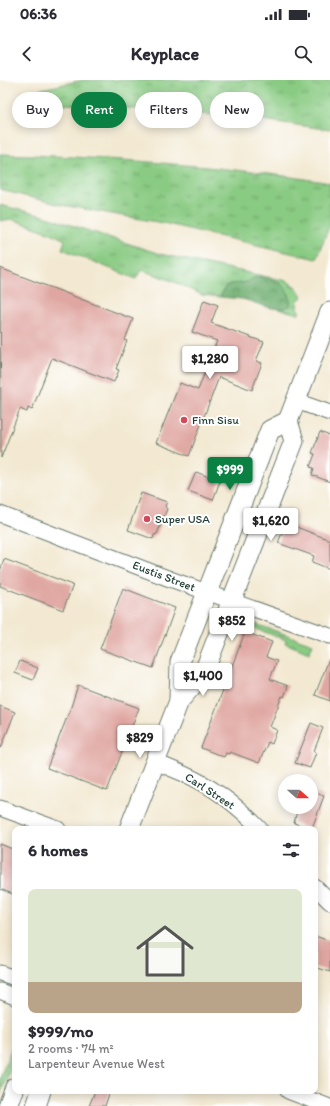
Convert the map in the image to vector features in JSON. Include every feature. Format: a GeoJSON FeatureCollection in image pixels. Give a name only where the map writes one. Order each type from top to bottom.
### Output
{"type":"FeatureCollection","features":[{"type":"Feature","properties":{"kind":"main road"},"geometry":{"type":"LineString","coordinates":[[179,700],[204,672],[232,601],[294,441],[288,421],[330,312]]}},
{"type":"Feature","properties":{"kind":"main road"},"geometry":{"type":"LineString","coordinates":[[130,826],[179,700],[180,662],[270,430],[288,421]]}},
{"type":"Feature","properties":{"kind":"main road"},"geometry":{"type":"LineString","coordinates":[[8,1106],[12,1094]]}},
{"type":"Feature","properties":{"kind":"main road"},"geometry":{"type":"LineString","coordinates":[[36,1106],[40,1094]]}},
{"type":"Feature","properties":{"kind":"street"},"geometry":{"type":"LineString","coordinates":[[296,401],[330,413]]}},
{"type":"Feature","properties":{"kind":"street","name":"Eustis Street"},"geometry":{"type":"LineString","coordinates":[[0,514],[207,592],[330,636]]}},
{"type":"Feature","properties":{"kind":"street","name":"Carl Street"},"geometry":{"type":"LineString","coordinates":[[155,762],[185,774],[199,782],[232,804],[257,826]]}},
{"type":"Feature","properties":{"kind":"street"},"geometry":{"type":"LineString","coordinates":[[0,808],[50,826]]}},
{"type":"Feature","properties":{"kind":"street"},"geometry":{"type":"LineString","coordinates":[[318,890],[330,902]]}},
{"type":"Feature","properties":{"kind":"street"},"geometry":{"type":"LineString","coordinates":[[0,973],[12,977]]}},
{"type":"Feature","properties":{"kind":"street"},"geometry":{"type":"LineString","coordinates":[[0,991],[12,996]]}},
{"type":"Feature","properties":{"kind":"street"},"geometry":{"type":"LineString","coordinates":[[296,1094],[327,1106]]}},
{"type":"Feature","properties":{"kind":"green space"},"geometry":{"type":"Polygon","coordinates":[[[83,80],[330,80],[330,130],[264,120],[264,92],[210,92],[210,115],[202,114],[202,92],[135,92],[135,109],[127,108],[127,92],[71,92],[71,104],[63,104],[63,92],[37,92],[37,90],[83,80]]]}},
{"type":"Feature","properties":{"kind":"green space"},"geometry":{"type":"Polygon","coordinates":[[[0,154],[185,165],[330,183],[330,225],[316,259],[163,223],[61,205],[0,190],[0,154]]]}},
{"type":"Feature","properties":{"kind":"green space"},"geometry":{"type":"Polygon","coordinates":[[[0,205],[44,216],[160,254],[287,281],[296,288],[302,297],[297,302],[299,314],[275,308],[286,308],[291,302],[289,294],[279,282],[260,277],[244,283],[231,284],[225,287],[220,297],[202,295],[170,280],[141,270],[136,279],[62,249],[65,240],[51,233],[11,219],[0,221],[0,205]]]}},
{"type":"Feature","properties":{"kind":"green space"},"geometry":{"type":"Polygon","coordinates":[[[260,277],[282,285],[286,289],[289,296],[290,306],[279,309],[266,307],[242,299],[220,297],[225,287],[231,284],[244,283],[260,277]]]}},
{"type":"Feature","properties":{"kind":"green space"},"geometry":{"type":"Polygon","coordinates":[[[247,621],[313,644],[309,653],[285,643],[286,640],[254,628],[247,621]]]}},
{"type":"Feature","properties":{"kind":"green space"},"geometry":{"type":"Polygon","coordinates":[[[12,1047],[12,1065],[0,1095],[0,1078],[12,1047]]]}},
{"type":"Feature","properties":{"kind":"building"},"geometry":{"type":"Polygon","coordinates":[[[0,268],[133,319],[125,340],[127,341],[116,369],[119,370],[114,382],[52,358],[32,410],[28,408],[27,412],[20,409],[1,458],[0,268]]]}},
{"type":"Feature","properties":{"kind":"building"},"geometry":{"type":"Polygon","coordinates":[[[204,300],[218,305],[211,323],[264,342],[256,361],[262,363],[252,390],[219,377],[189,456],[156,443],[180,383],[198,390],[217,341],[192,332],[204,300]]]}},
{"type":"Feature","properties":{"kind":"building"},"geometry":{"type":"Polygon","coordinates":[[[320,432],[330,436],[330,482],[312,475],[314,468],[310,467],[315,454],[312,453],[320,432]]]}},
{"type":"Feature","properties":{"kind":"building"},"geometry":{"type":"Polygon","coordinates":[[[196,472],[220,481],[213,500],[188,491],[196,472]]]}},
{"type":"Feature","properties":{"kind":"building","name":"Super USA"},"geometry":{"type":"Polygon","coordinates":[[[141,493],[167,502],[165,506],[167,509],[157,534],[154,535],[153,539],[128,530],[141,493]]]}},
{"type":"Feature","properties":{"kind":"building"},"geometry":{"type":"Polygon","coordinates":[[[286,523],[330,540],[330,569],[312,562],[314,556],[278,543],[286,523]]]}},
{"type":"Feature","properties":{"kind":"building"},"geometry":{"type":"Polygon","coordinates":[[[4,559],[73,585],[63,610],[0,586],[0,571],[4,559]]]}},
{"type":"Feature","properties":{"kind":"building"},"geometry":{"type":"Polygon","coordinates":[[[123,588],[175,608],[153,668],[100,649],[123,588]]]}},
{"type":"Feature","properties":{"kind":"building"},"geometry":{"type":"Polygon","coordinates":[[[245,632],[272,642],[266,657],[277,661],[270,679],[288,686],[284,697],[282,696],[270,727],[277,730],[272,744],[268,742],[259,763],[230,752],[229,754],[226,753],[224,757],[201,748],[245,632]]]}},
{"type":"Feature","properties":{"kind":"building"},"geometry":{"type":"Polygon","coordinates":[[[330,659],[330,701],[315,695],[330,659]]]}},
{"type":"Feature","properties":{"kind":"building"},"geometry":{"type":"Polygon","coordinates":[[[20,661],[38,668],[33,680],[15,673],[20,661]]]}},
{"type":"Feature","properties":{"kind":"building"},"geometry":{"type":"Polygon","coordinates":[[[78,685],[139,708],[107,791],[47,768],[78,685]]]}},
{"type":"Feature","properties":{"kind":"building"},"geometry":{"type":"Polygon","coordinates":[[[0,706],[15,712],[1,748],[0,748],[0,706]]]}},
{"type":"Feature","properties":{"kind":"building"},"geometry":{"type":"Polygon","coordinates":[[[311,723],[323,728],[314,751],[316,752],[310,768],[295,763],[311,723]]]}},
{"type":"Feature","properties":{"kind":"building"},"geometry":{"type":"Polygon","coordinates":[[[318,794],[324,796],[318,812],[318,794]]]}},
{"type":"Feature","properties":{"kind":"building"},"geometry":{"type":"Polygon","coordinates":[[[296,814],[317,814],[313,826],[302,826],[294,823],[296,814]]]}},
{"type":"Feature","properties":{"kind":"building"},"geometry":{"type":"Polygon","coordinates":[[[0,844],[12,849],[12,894],[0,889],[0,844]]]}},
{"type":"Feature","properties":{"kind":"building"},"geometry":{"type":"Polygon","coordinates":[[[318,937],[330,941],[330,972],[318,968],[318,937]]]}},
{"type":"Feature","properties":{"kind":"building"},"geometry":{"type":"Polygon","coordinates":[[[94,1094],[109,1094],[105,1106],[89,1106],[94,1094]]]}},
{"type":"Feature","properties":{"kind":"place","name":"Finn Sisu"},"geometry":{"type":"Point","coordinates":[184,420]}},
{"type":"Feature","properties":{"kind":"place","name":"Super USA"},"geometry":{"type":"Point","coordinates":[147,519]}}]}
